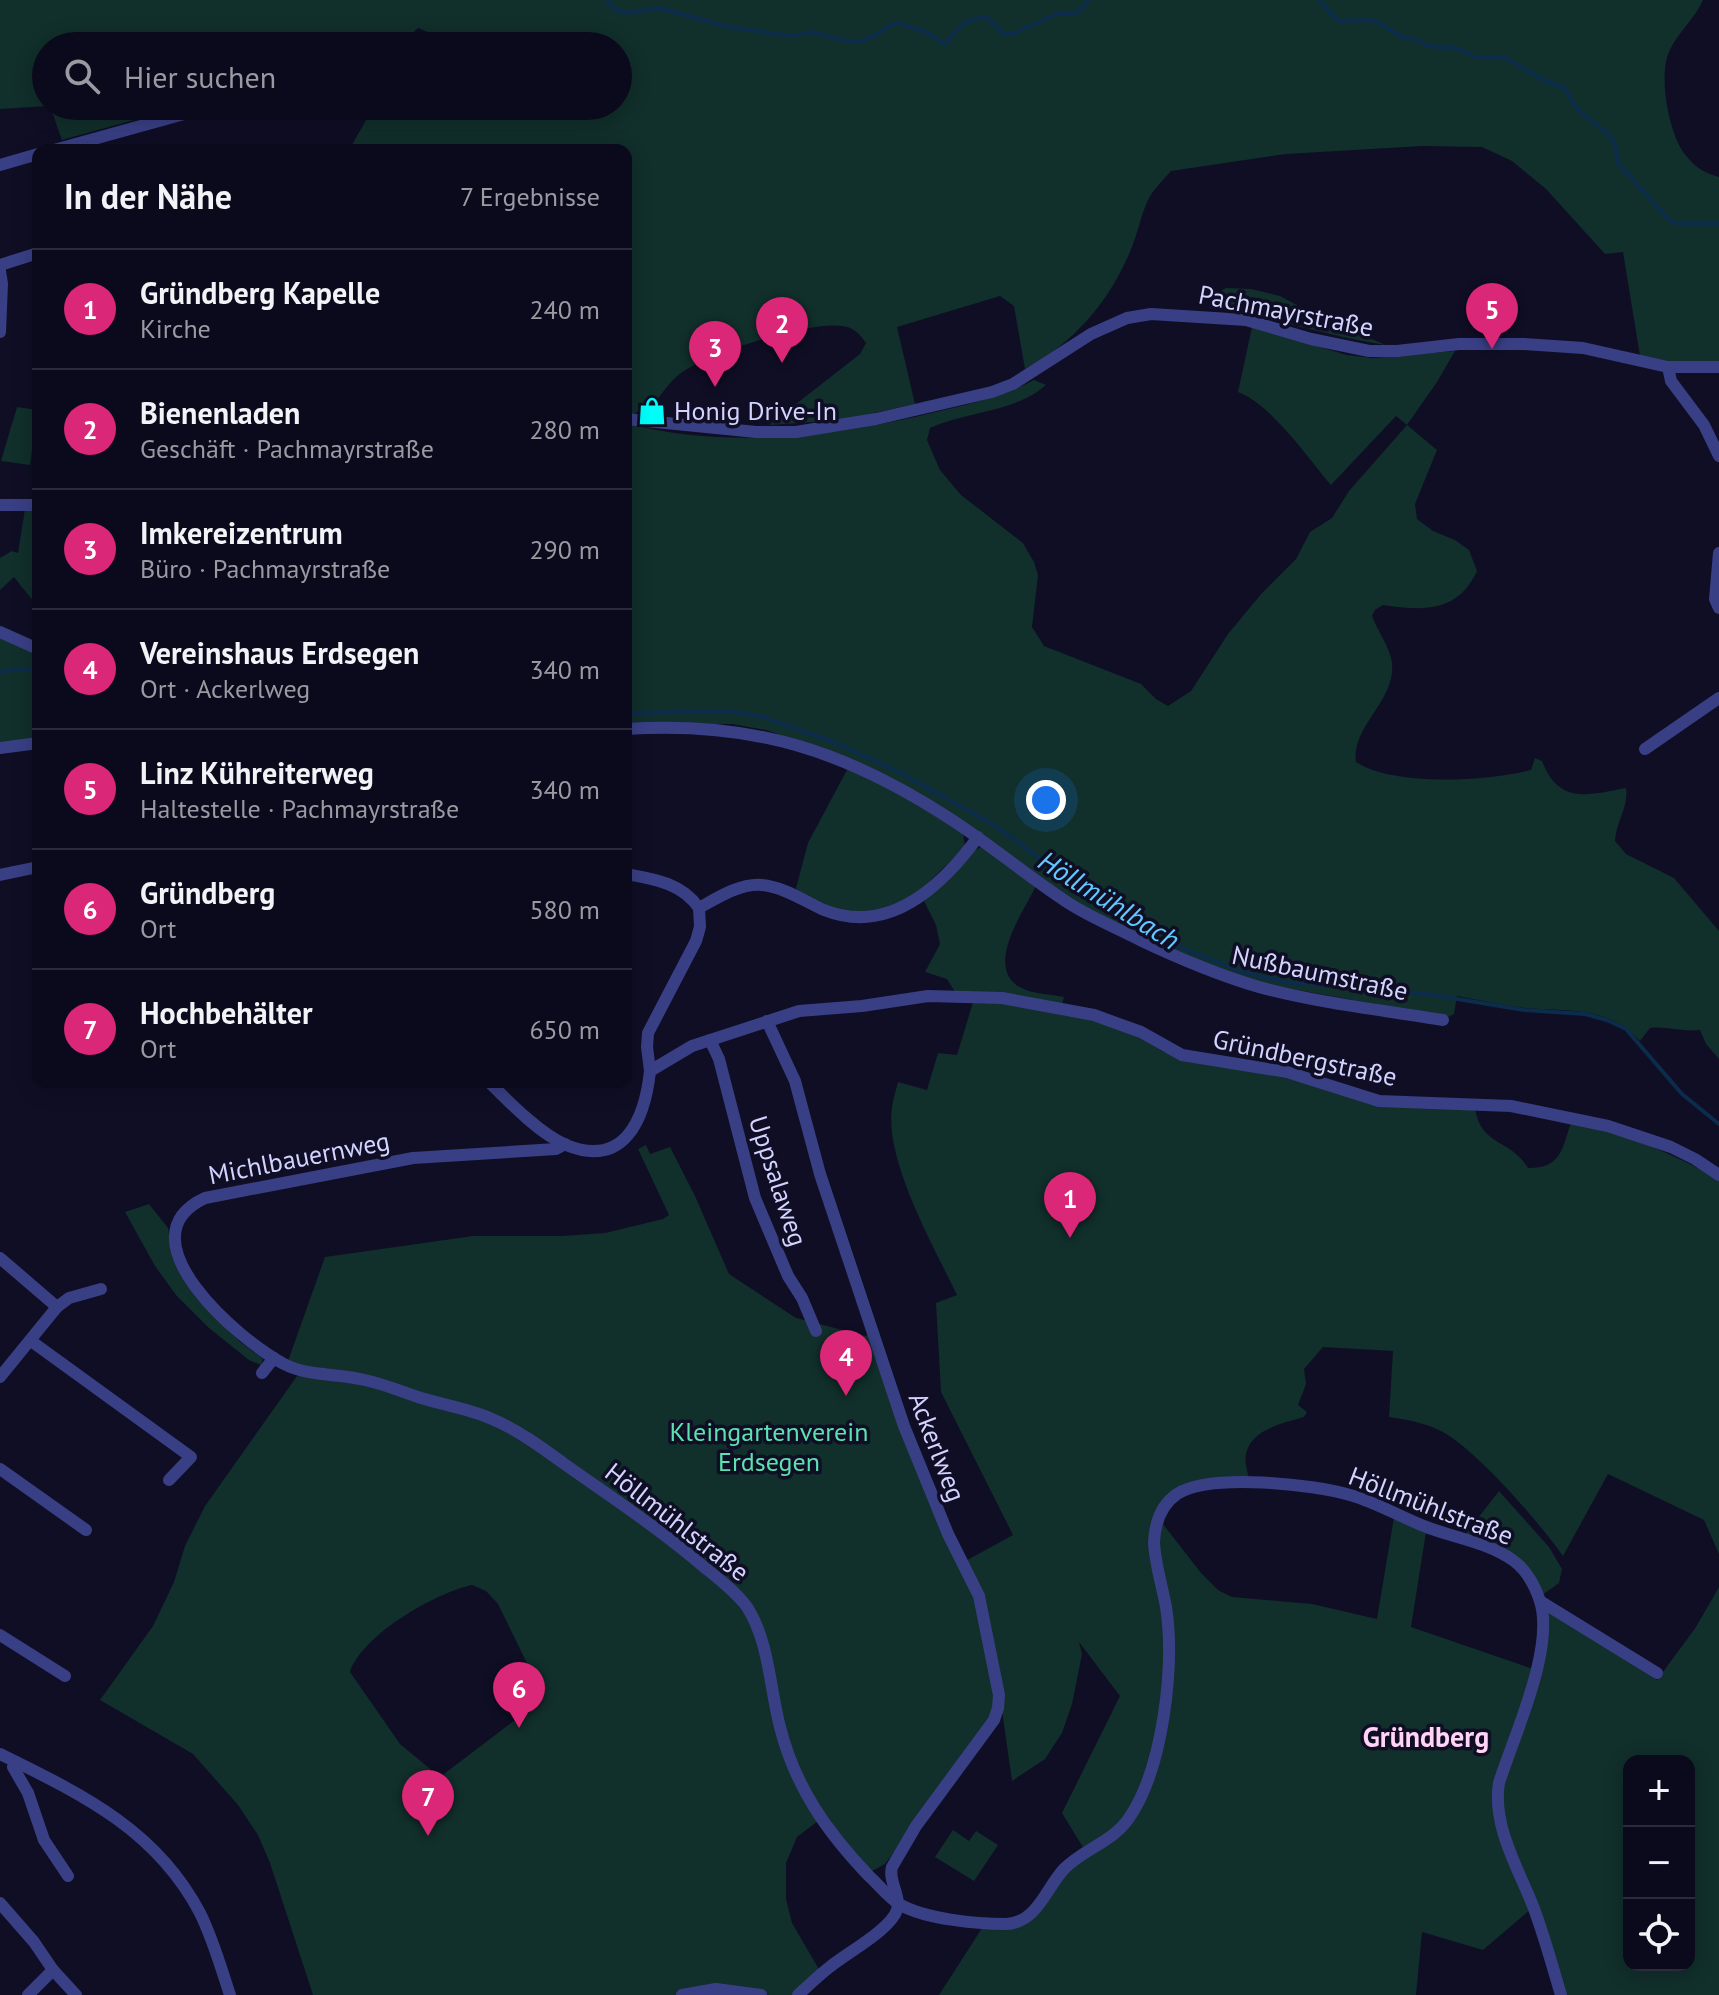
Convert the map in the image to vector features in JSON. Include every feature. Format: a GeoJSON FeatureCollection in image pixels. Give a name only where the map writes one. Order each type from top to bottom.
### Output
{"type":"FeatureCollection","features":[{"type":"Feature","properties":{"kind":"street"},"geometry":{"type":"LineString","coordinates":[[76,144],[162,120]]}},
{"type":"Feature","properties":{"kind":"street"},"geometry":{"type":"LineString","coordinates":[[0,165],[32,156]]}},
{"type":"Feature","properties":{"kind":"street"},"geometry":{"type":"LineString","coordinates":[[0,332],[0,268],[32,255]]}},
{"type":"Feature","properties":{"kind":"street","name":"Pachmayrstraße"},"geometry":{"type":"LineString","coordinates":[[632,420],[756,432],[796,432],[876,419],[992,392],[1013,384],[1091,334],[1127,318],[1151,314],[1246,320],[1326,343],[1369,351],[1459,344],[1533,344],[1583,348],[1668,367],[1719,367]]}},
{"type":"Feature","properties":{"kind":"street"},"geometry":{"type":"LineString","coordinates":[[1668,367],[1671,381],[1699,418],[1719,456]]}},
{"type":"Feature","properties":{"kind":"street"},"geometry":{"type":"LineString","coordinates":[[0,505],[32,505]]}},
{"type":"Feature","properties":{"kind":"street"},"geometry":{"type":"LineString","coordinates":[[1719,553],[1715,591],[1719,608]]}},
{"type":"Feature","properties":{"kind":"street"},"geometry":{"type":"LineString","coordinates":[[0,632],[32,646]]}},
{"type":"Feature","properties":{"kind":"street"},"geometry":{"type":"LineString","coordinates":[[1645,749],[1719,698]]}},
{"type":"Feature","properties":{"kind":"street","name":"Nußbaumstraße"},"geometry":{"type":"LineString","coordinates":[[632,729],[719,729],[795,744],[902,789],[978,837],[1075,907],[1142,941],[1219,974],[1289,994],[1443,1020]]}},
{"type":"Feature","properties":{"kind":"street"},"geometry":{"type":"LineString","coordinates":[[0,748],[32,744]]}},
{"type":"Feature","properties":{"kind":"street"},"geometry":{"type":"LineString","coordinates":[[699,908],[738,889],[759,885],[779,889],[835,913],[864,916],[891,912],[908,906],[949,873],[978,837]]}},
{"type":"Feature","properties":{"kind":"street"},"geometry":{"type":"LineString","coordinates":[[0,875],[32,868]]}},
{"type":"Feature","properties":{"kind":"street"},"geometry":{"type":"LineString","coordinates":[[496,1088],[565,1144],[599,1150],[627,1138],[638,1120],[650,1071],[647,1047],[650,1028],[696,941],[700,927],[699,908],[692,898],[656,879],[632,875]]}},
{"type":"Feature","properties":{"kind":"street","name":"Gründbergstraße"},"geometry":{"type":"LineString","coordinates":[[650,1071],[680,1052],[710,1040],[813,1009],[862,1006],[928,996],[975,996],[1032,1002],[1124,1025],[1182,1055],[1287,1072],[1379,1101],[1511,1106],[1608,1126],[1671,1147],[1719,1175]]}},
{"type":"Feature","properties":{"kind":"street","name":"Ackerlweg"},"geometry":{"type":"LineString","coordinates":[[767,1021],[795,1081],[823,1185],[904,1426],[948,1534],[979,1596],[998,1687],[998,1708],[994,1720],[916,1826],[892,1867]]}},
{"type":"Feature","properties":{"kind":"street","name":"Uppsalaweg"},"geometry":{"type":"LineString","coordinates":[[710,1040],[719,1059],[755,1198],[788,1276],[802,1298],[816,1331]]}},
{"type":"Feature","properties":{"kind":"street","name":"Michlbauernweg"},"geometry":{"type":"LineString","coordinates":[[274,1358],[218,1314],[178,1257],[176,1225],[194,1203],[205,1198],[387,1162],[435,1155],[556,1149],[565,1144]]}},
{"type":"Feature","properties":{"kind":"street"},"geometry":{"type":"LineString","coordinates":[[0,1258],[57,1307]]}},
{"type":"Feature","properties":{"kind":"street"},"geometry":{"type":"LineString","coordinates":[[0,1377],[57,1307],[69,1298],[101,1289]]}},
{"type":"Feature","properties":{"kind":"street"},"geometry":{"type":"LineString","coordinates":[[31,1341],[191,1457],[169,1480]]}},
{"type":"Feature","properties":{"kind":"street"},"geometry":{"type":"LineString","coordinates":[[262,1373],[274,1358]]}},
{"type":"Feature","properties":{"kind":"street","name":"Höllmühlstraße"},"geometry":{"type":"LineString","coordinates":[[274,1358],[299,1370],[366,1380],[500,1423],[622,1504],[708,1571],[740,1599],[758,1630],[787,1751],[805,1793],[829,1830],[897,1903],[942,1917],[1007,1924],[1020,1921],[1036,1908],[1067,1866],[1117,1832],[1129,1818],[1152,1765],[1166,1703],[1167,1627],[1155,1562],[1155,1529],[1168,1502],[1183,1491],[1207,1484],[1252,1483],[1310,1487],[1346,1494],[1505,1556],[1523,1569],[1540,1601],[1542,1646],[1499,1783],[1497,1803],[1504,1832],[1534,1909],[1561,1995]]}},
{"type":"Feature","properties":{"kind":"street"},"geometry":{"type":"LineString","coordinates":[[0,1469],[86,1530]]}},
{"type":"Feature","properties":{"kind":"street","name":"Höllmühlstraße"},"geometry":{"type":"LineString","coordinates":[[1540,1601],[1657,1673]]}},
{"type":"Feature","properties":{"kind":"street"},"geometry":{"type":"LineString","coordinates":[[0,1635],[65,1676]]}},
{"type":"Feature","properties":{"kind":"street"},"geometry":{"type":"LineString","coordinates":[[0,1754],[114,1815],[153,1848],[199,1911],[230,1995]]}},
{"type":"Feature","properties":{"kind":"street"},"geometry":{"type":"LineString","coordinates":[[16,1762],[15,1773],[28,1793],[44,1840],[68,1876]]}},
{"type":"Feature","properties":{"kind":"street"},"geometry":{"type":"LineString","coordinates":[[871,1878],[892,1867]]}},
{"type":"Feature","properties":{"kind":"street"},"geometry":{"type":"LineString","coordinates":[[798,1995],[833,1964],[888,1924],[895,1914],[897,1903],[892,1867]]}},
{"type":"Feature","properties":{"kind":"street"},"geometry":{"type":"LineString","coordinates":[[0,1903],[76,1995]]}},
{"type":"Feature","properties":{"kind":"street"},"geometry":{"type":"LineString","coordinates":[[28,1995],[53,1970]]}},
{"type":"Feature","properties":{"kind":"street"},"geometry":{"type":"LineString","coordinates":[[682,1995],[716,1989],[761,1995]]}},
{"type":"Feature","properties":{"kind":"green space"},"geometry":{"type":"Polygon","coordinates":[[[0,0],[1703,0],[1669,52],[1665,91],[1675,137],[1681,149],[1698,168],[1719,177],[1719,363],[1680,363],[1640,356],[1623,252],[1605,254],[1546,189],[1512,161],[1482,147],[1422,146],[1286,154],[1171,171],[1148,200],[1123,266],[1102,301],[1076,332],[1025,369],[1014,306],[1000,296],[897,327],[915,404],[842,420],[769,425],[860,354],[866,343],[846,327],[826,326],[759,340],[695,365],[675,378],[655,402],[635,413],[633,425],[670,432],[747,438],[823,433],[961,406],[1034,380],[1046,385],[1020,401],[930,428],[927,440],[940,470],[961,495],[1023,543],[1034,562],[1038,575],[1032,627],[1044,646],[1141,684],[1168,706],[1191,691],[1228,634],[1296,559],[1310,532],[1332,518],[1349,491],[1407,425],[1437,450],[1415,504],[1417,519],[1469,550],[1477,571],[1460,595],[1449,602],[1425,608],[1383,605],[1375,610],[1372,616],[1391,657],[1391,677],[1381,702],[1360,737],[1356,762],[1394,775],[1442,780],[1491,777],[1531,770],[1535,758],[1542,761],[1557,785],[1566,791],[1587,794],[1626,788],[1626,801],[1615,841],[1626,854],[1674,878],[1719,931],[1719,1059],[1706,1044],[1700,1030],[1650,1028],[1640,1041],[1614,1021],[1587,1012],[1525,1008],[1457,996],[1454,1014],[1448,1017],[1275,986],[1232,974],[1142,936],[1071,900],[985,838],[809,744],[766,730],[732,724],[632,725],[632,144],[352,144],[366,120],[632,120],[632,32],[428,32],[418,28],[414,32],[32,32],[32,107],[0,109],[0,0]]]}},
{"type":"Feature","properties":{"kind":"green space"},"geometry":{"type":"Polygon","coordinates":[[[55,120],[134,120],[62,140],[55,120]]]}},
{"type":"Feature","properties":{"kind":"green space"},"geometry":{"type":"Polygon","coordinates":[[[1226,288],[1251,289],[1280,296],[1325,320],[1386,345],[1209,308],[1216,294],[1226,288]]]}},
{"type":"Feature","properties":{"kind":"green space"},"geometry":{"type":"Polygon","coordinates":[[[1252,327],[1347,355],[1372,358],[1455,351],[1407,425],[1396,416],[1331,485],[1264,408],[1238,392],[1252,327]]]}},
{"type":"Feature","properties":{"kind":"green space"},"geometry":{"type":"Polygon","coordinates":[[[17,407],[32,409],[30,465],[1,461],[17,407]]]}},
{"type":"Feature","properties":{"kind":"green space"},"geometry":{"type":"Polygon","coordinates":[[[25,509],[32,509],[32,600],[14,577],[0,590],[0,558],[12,551],[18,553],[25,509]]]}},
{"type":"Feature","properties":{"kind":"green space"},"geometry":{"type":"Polygon","coordinates":[[[0,636],[32,650],[32,740],[0,744],[0,636]]]}},
{"type":"Feature","properties":{"kind":"green space"},"geometry":{"type":"Polygon","coordinates":[[[848,768],[926,808],[963,833],[965,847],[908,902],[872,912],[841,911],[795,892],[808,843],[848,768]]]}},
{"type":"Feature","properties":{"kind":"green space"},"geometry":{"type":"Polygon","coordinates":[[[983,846],[1036,886],[1011,936],[1005,962],[1008,974],[1015,984],[1026,990],[1064,997],[1062,1004],[955,992],[947,979],[925,972],[940,944],[936,925],[924,901],[975,850],[983,846]]]}},
{"type":"Feature","properties":{"kind":"green space","name":"Kleingartenverein Erdsegen"},"geometry":{"type":"Polygon","coordinates":[[[974,999],[1071,1015],[1118,1029],[1162,1051],[1335,1089],[1475,1108],[1483,1130],[1513,1151],[1528,1168],[1554,1161],[1562,1149],[1571,1122],[1648,1145],[1719,1180],[1719,1554],[1704,1520],[1608,1474],[1563,1556],[1509,1491],[1462,1446],[1434,1428],[1389,1417],[1393,1351],[1323,1347],[1304,1369],[1306,1384],[1298,1405],[1307,1412],[1304,1417],[1269,1428],[1254,1439],[1246,1457],[1249,1480],[1209,1480],[1156,1515],[1201,1573],[1218,1590],[1232,1597],[1312,1604],[1377,1619],[1394,1517],[1426,1532],[1411,1627],[1533,1669],[1495,1792],[1531,1909],[1483,1950],[1422,1932],[1416,1995],[939,1995],[984,1925],[1015,1926],[1061,1876],[1110,1842],[1137,1797],[1116,1828],[1084,1849],[1062,1813],[1120,1696],[1079,1642],[1082,1654],[1072,1704],[1062,1733],[1045,1759],[1012,1781],[1002,1711],[885,1864],[870,1872],[854,1856],[798,1773],[749,1606],[509,1425],[288,1361],[325,1257],[473,1236],[605,1233],[663,1219],[669,1215],[638,1149],[646,1145],[650,1154],[670,1147],[729,1274],[796,1318],[866,1336],[870,1333],[960,1564],[1013,1535],[941,1392],[936,1303],[957,1295],[903,1177],[892,1128],[892,1107],[898,1082],[927,1090],[938,1053],[957,1055],[974,999]]]}},
{"type":"Feature","properties":{"kind":"green space"},"geometry":{"type":"Polygon","coordinates":[[[149,1204],[168,1228],[173,1259],[201,1302],[239,1341],[263,1359],[261,1365],[249,1360],[209,1328],[176,1295],[155,1266],[125,1212],[149,1204]]]}},
{"type":"Feature","properties":{"kind":"green space"},"geometry":{"type":"Polygon","coordinates":[[[297,1376],[384,1387],[505,1429],[614,1501],[738,1600],[750,1619],[769,1689],[818,1821],[797,1837],[786,1863],[786,1899],[792,1923],[820,1971],[795,1995],[769,1995],[749,1989],[677,1995],[313,1995],[270,1863],[258,1835],[238,1805],[193,1754],[100,1700],[153,1626],[174,1582],[185,1546],[205,1506],[297,1376]],[[472,1585],[420,1606],[369,1644],[350,1672],[400,1744],[440,1777],[544,1698],[498,1604],[486,1591],[472,1585]]]}},
{"type":"Feature","properties":{"kind":"green space"},"geometry":{"type":"Polygon","coordinates":[[[1499,1491],[1549,1547],[1562,1569],[1559,1583],[1541,1596],[1526,1568],[1464,1536],[1499,1491]]]}},
{"type":"Feature","properties":{"kind":"green space"},"geometry":{"type":"Polygon","coordinates":[[[1719,1587],[1719,1995],[1565,1995],[1507,1831],[1501,1794],[1547,1609],[1657,1680],[1696,1627],[1719,1587]]]}},
{"type":"Feature","properties":{"kind":"green space"},"geometry":{"type":"Polygon","coordinates":[[[953,1830],[969,1841],[976,1831],[998,1845],[974,1881],[935,1857],[953,1830]]]}},
{"type":"Feature","properties":{"kind":"waterway"},"geometry":{"type":"LineString","coordinates":[[607,0],[617,11],[629,13],[659,8],[729,27],[791,36],[811,32],[851,42],[866,40],[893,24],[901,24],[926,32],[945,44],[958,29],[974,19],[987,18],[1003,33],[1013,34],[1056,14],[1079,12],[1089,0]]}},
{"type":"Feature","properties":{"kind":"waterway"},"geometry":{"type":"LineString","coordinates":[[1319,0],[1338,21],[1370,20],[1429,46],[1456,48],[1479,58],[1506,58],[1565,88],[1576,108],[1609,135],[1615,145],[1618,163],[1670,221],[1719,224]]}},
{"type":"Feature","properties":{"kind":"waterway","name":"Höllmühlbach"},"geometry":{"type":"LineString","coordinates":[[0,671],[32,669]]}},
{"type":"Feature","properties":{"kind":"waterway","name":"Höllmühlbach"},"geometry":{"type":"LineString","coordinates":[[632,713],[731,711],[763,717],[836,743],[899,772],[996,826],[1089,895],[1159,939],[1243,972],[1285,982],[1427,994],[1524,1010],[1585,1014],[1607,1020],[1626,1029],[1682,1094],[1719,1124]]}},
{"type":"Feature","properties":{"kind":"place","name":"Linz Kühreiterweg"},"geometry":{"type":"Point","coordinates":[1492,349]}},
{"type":"Feature","properties":{"kind":"place","name":"Bienenladen"},"geometry":{"type":"Point","coordinates":[782,363]}},
{"type":"Feature","properties":{"kind":"place","name":"Imkereizentrum"},"geometry":{"type":"Point","coordinates":[715,387]}},
{"type":"Feature","properties":{"kind":"place","name":"Honig Drive-In"},"geometry":{"type":"Point","coordinates":[652,411]}},
{"type":"Feature","properties":{"kind":"place","name":"Gründberg Kapelle"},"geometry":{"type":"Point","coordinates":[1070,1238]}},
{"type":"Feature","properties":{"kind":"place","name":"Vereinshaus Erdsegen"},"geometry":{"type":"Point","coordinates":[846,1396]}},
{"type":"Feature","properties":{"kind":"place","name":"Gründberg"},"geometry":{"type":"Point","coordinates":[519,1728]}},
{"type":"Feature","properties":{"kind":"place","name":"Hochbehälter"},"geometry":{"type":"Point","coordinates":[428,1836]}},
{"type":"Feature","properties":{"kind":"district","name":"Gründberg"},"geometry":{"type":"Point","coordinates":[1426,1737]}}]}
